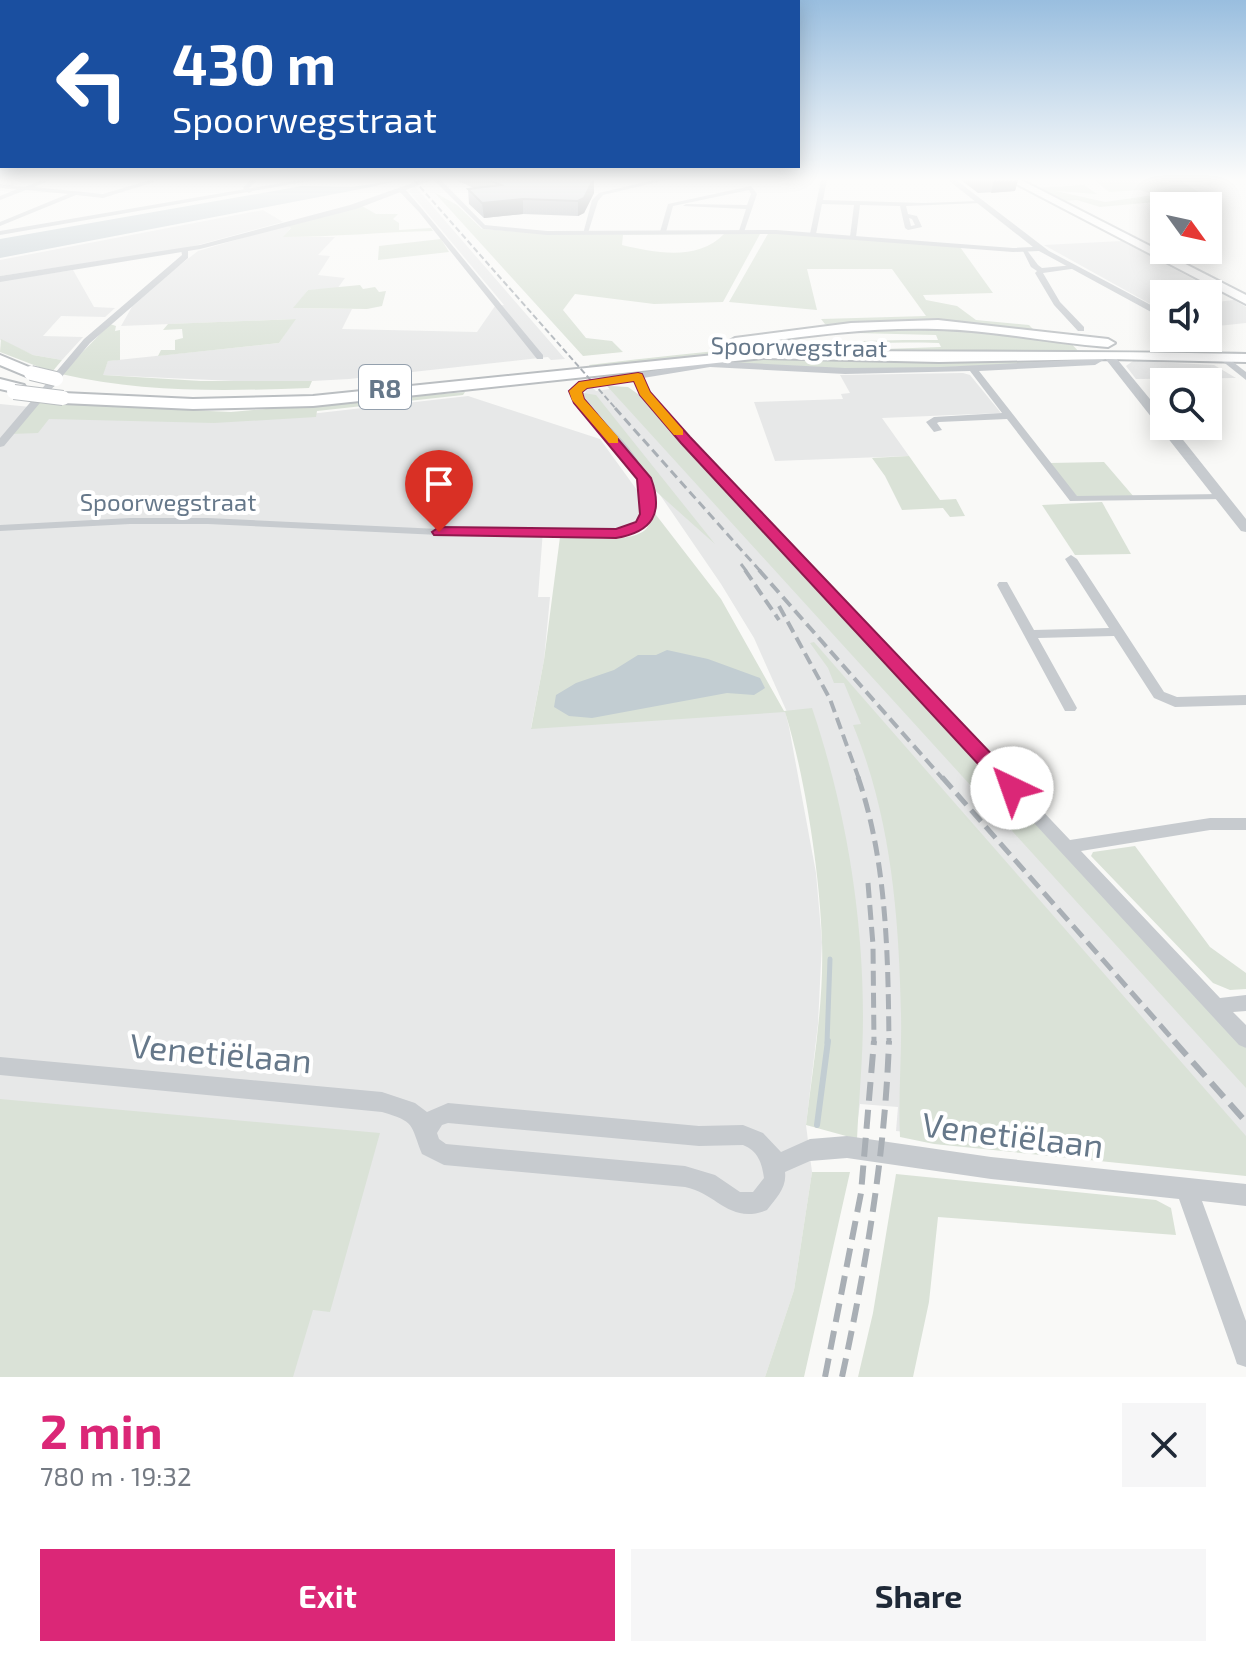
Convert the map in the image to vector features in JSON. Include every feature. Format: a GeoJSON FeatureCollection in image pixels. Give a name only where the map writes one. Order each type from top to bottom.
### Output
{"type":"FeatureCollection","features":[{"type":"Feature","properties":{"kind":"highway","name":"R8"},"geometry":{"type":"LineString","coordinates":[[75,392],[216,396],[358,389],[547,368],[822,328],[891,323],[1086,335]]}},
{"type":"Feature","properties":{"kind":"highway"},"geometry":{"type":"LineString","coordinates":[[1086,335],[1150,342]]}},
{"type":"Feature","properties":{"kind":"highway"},"geometry":{"type":"LineString","coordinates":[[1222,348],[1246,349]]}},
{"type":"Feature","properties":{"kind":"highway"},"geometry":{"type":"LineString","coordinates":[[1222,351],[1246,358]]}},
{"type":"Feature","properties":{"kind":"highway"},"geometry":{"type":"LineString","coordinates":[[1108,355],[1153,352]]}},
{"type":"Feature","properties":{"kind":"highway","name":"R8"},"geometry":{"type":"LineString","coordinates":[[75,392],[193,404],[313,401],[751,354],[939,358],[1108,355]]}},
{"type":"Feature","properties":{"kind":"highway"},"geometry":{"type":"LineString","coordinates":[[0,360],[15,385]]}},
{"type":"Feature","properties":{"kind":"highway"},"geometry":{"type":"LineString","coordinates":[[0,373],[15,385],[75,392]]}},
{"type":"Feature","properties":{"kind":"highway"},"geometry":{"type":"LineString","coordinates":[[15,385],[75,392]]}},
{"type":"Feature","properties":{"kind":"main road"},"geometry":{"type":"LineString","coordinates":[[1138,244],[1246,300]]}},
{"type":"Feature","properties":{"kind":"street"},"geometry":{"type":"LineString","coordinates":[[0,279],[206,244]]}},
{"type":"Feature","properties":{"kind":"street"},"geometry":{"type":"LineString","coordinates":[[448,244],[540,357]]}},
{"type":"Feature","properties":{"kind":"street"},"geometry":{"type":"LineString","coordinates":[[948,244],[1042,249]]}},
{"type":"Feature","properties":{"kind":"street"},"geometry":{"type":"LineString","coordinates":[[1035,244],[1150,309]]}},
{"type":"Feature","properties":{"kind":"street"},"geometry":{"type":"LineString","coordinates":[[0,444],[45,388],[116,314],[185,256],[183,250]]}},
{"type":"Feature","properties":{"kind":"street"},"geometry":{"type":"LineString","coordinates":[[1024,250],[1035,267],[1041,270],[1071,267]]}},
{"type":"Feature","properties":{"kind":"street"},"geometry":{"type":"LineString","coordinates":[[1041,270],[1040,275],[1051,295],[1086,335]]}},
{"type":"Feature","properties":{"kind":"street"},"geometry":{"type":"LineString","coordinates":[[1217,352],[1246,377]]}},
{"type":"Feature","properties":{"kind":"street"},"geometry":{"type":"LineString","coordinates":[[1108,355],[1150,406]]}},
{"type":"Feature","properties":{"kind":"street","name":"Spoorwegstraat"},"geometry":{"type":"LineString","coordinates":[[0,528],[130,521],[208,521],[439,532],[625,533],[638,528],[647,517],[647,488],[634,464],[578,400],[575,391],[584,385],[717,364],[845,371],[1095,362],[1108,355]]}},
{"type":"Feature","properties":{"kind":"street"},"geometry":{"type":"LineString","coordinates":[[972,368],[1075,500],[1222,497]]}},
{"type":"Feature","properties":{"kind":"street"},"geometry":{"type":"LineString","coordinates":[[638,377],[653,405],[1246,1039]]}},
{"type":"Feature","properties":{"kind":"street"},"geometry":{"type":"LineString","coordinates":[[937,430],[931,422],[937,419],[1011,416]]}},
{"type":"Feature","properties":{"kind":"street"},"geometry":{"type":"LineString","coordinates":[[1177,440],[1246,528]]}},
{"type":"Feature","properties":{"kind":"street"},"geometry":{"type":"LineString","coordinates":[[1071,559],[1162,697],[1175,702],[1246,700]]}},
{"type":"Feature","properties":{"kind":"street"},"geometry":{"type":"LineString","coordinates":[[1003,585],[1070,708]]}},
{"type":"Feature","properties":{"kind":"street"},"geometry":{"type":"LineString","coordinates":[[1030,634],[1117,632]]}},
{"type":"Feature","properties":{"kind":"street"},"geometry":{"type":"LineString","coordinates":[[1068,847],[1210,824],[1246,824]]}},
{"type":"Feature","properties":{"kind":"street"},"geometry":{"type":"LineString","coordinates":[[1217,1008],[1225,1004],[1246,1003]]}},
{"type":"Feature","properties":{"kind":"street","name":"Venetiëlaan"},"geometry":{"type":"LineString","coordinates":[[0,1066],[382,1102],[408,1110],[428,1126],[428,1143],[444,1154],[682,1176],[706,1182],[726,1198],[742,1205],[759,1202],[766,1196],[775,1181],[775,1165],[810,1150],[847,1147],[991,1168],[1246,1195]]}},
{"type":"Feature","properties":{"kind":"street"},"geometry":{"type":"LineString","coordinates":[[428,1126],[435,1118],[448,1113],[699,1136],[743,1135],[761,1144],[775,1165]]}},
{"type":"Feature","properties":{"kind":"street"},"geometry":{"type":"LineString","coordinates":[[1186,1188],[1246,1355]]}},
{"type":"Feature","properties":{"kind":"shaded area"},"geometry":{"type":"Polygon","coordinates":[[[0,244],[72,244],[0,258],[0,244]]]}},
{"type":"Feature","properties":{"kind":"shaded area"},"geometry":{"type":"Polygon","coordinates":[[[83,244],[201,244],[0,276],[0,260],[83,244]]]}},
{"type":"Feature","properties":{"kind":"shaded area"},"geometry":{"type":"Polygon","coordinates":[[[221,244],[328,244],[318,255],[330,256],[318,275],[345,278],[337,289],[308,290],[294,308],[352,309],[342,329],[477,332],[495,306],[504,305],[453,244],[466,244],[565,359],[551,360],[548,357],[349,379],[276,383],[102,375],[108,361],[279,343],[295,319],[121,326],[137,298],[198,251],[221,244]]]}},
{"type":"Feature","properties":{"kind":"shaded area"},"geometry":{"type":"Polygon","coordinates":[[[444,244],[449,252],[378,260],[379,246],[444,244]]]}},
{"type":"Feature","properties":{"kind":"shaded area"},"geometry":{"type":"Polygon","coordinates":[[[481,244],[622,244],[676,253],[711,244],[754,244],[723,302],[654,304],[575,294],[563,310],[586,338],[612,341],[623,352],[583,356],[481,244]]]}},
{"type":"Feature","properties":{"kind":"shaded area"},"geometry":{"type":"Polygon","coordinates":[[[762,244],[960,247],[993,293],[923,295],[926,300],[957,306],[976,320],[1029,325],[1035,331],[939,321],[825,324],[821,319],[926,316],[892,269],[807,269],[817,310],[729,302],[762,244]]]}},
{"type":"Feature","properties":{"kind":"shaded area"},"geometry":{"type":"Polygon","coordinates":[[[1128,244],[1150,256],[1150,264],[1165,264],[1195,280],[1150,280],[1150,304],[1044,245],[1128,244]]]}},
{"type":"Feature","properties":{"kind":"shaded area"},"geometry":{"type":"Polygon","coordinates":[[[73,270],[94,307],[115,308],[105,317],[61,316],[43,336],[83,337],[62,360],[33,355],[0,340],[0,281],[73,270]]]}},
{"type":"Feature","properties":{"kind":"shaded area"},"geometry":{"type":"Polygon","coordinates":[[[360,285],[363,289],[375,287],[379,292],[386,291],[382,306],[367,309],[293,308],[308,290],[360,285]]]}},
{"type":"Feature","properties":{"kind":"shaded area"},"geometry":{"type":"Polygon","coordinates":[[[1234,300],[1246,307],[1246,323],[1222,326],[1222,301],[1234,300]]]}},
{"type":"Feature","properties":{"kind":"shaded area"},"geometry":{"type":"Polygon","coordinates":[[[296,319],[279,343],[158,356],[161,350],[175,350],[175,340],[183,338],[182,329],[163,330],[168,324],[296,319]]]}},
{"type":"Feature","properties":{"kind":"shaded area"},"geometry":{"type":"Polygon","coordinates":[[[110,324],[116,326],[115,331],[120,330],[120,360],[108,361],[103,375],[201,381],[312,381],[309,388],[185,389],[123,385],[61,374],[110,324]]]}},
{"type":"Feature","properties":{"kind":"shaded area"},"geometry":{"type":"Polygon","coordinates":[[[932,327],[1069,341],[1080,353],[881,354],[827,351],[941,347],[939,343],[852,344],[722,353],[591,368],[589,365],[763,347],[938,340],[936,335],[816,332],[932,327]]]}},
{"type":"Feature","properties":{"kind":"shaded area"},"geometry":{"type":"Polygon","coordinates":[[[1,339],[33,355],[62,360],[52,372],[0,352],[1,339]]]}},
{"type":"Feature","properties":{"kind":"shaded area"},"geometry":{"type":"Polygon","coordinates":[[[759,358],[1087,361],[836,369],[724,362],[602,380],[597,375],[759,358]]]}},
{"type":"Feature","properties":{"kind":"shaded area"},"geometry":{"type":"Polygon","coordinates":[[[1133,361],[1214,365],[1219,368],[1150,368],[1150,379],[1136,379],[1126,366],[1133,361]]]}},
{"type":"Feature","properties":{"kind":"shaded area"},"geometry":{"type":"Polygon","coordinates":[[[1222,370],[1236,378],[1222,378],[1222,370]]]}},
{"type":"Feature","properties":{"kind":"shaded area"},"geometry":{"type":"Polygon","coordinates":[[[840,375],[970,375],[1001,413],[882,418],[909,456],[775,461],[754,402],[843,399],[841,394],[850,393],[840,375]]]}},
{"type":"Feature","properties":{"kind":"shaded area"},"geometry":{"type":"Polygon","coordinates":[[[607,385],[628,388],[1246,1057],[1246,1164],[896,1131],[898,1107],[860,1104],[857,1125],[822,855],[791,721],[754,638],[721,584],[643,470],[582,399],[587,389],[610,389],[607,385]]]}},
{"type":"Feature","properties":{"kind":"shaded area"},"geometry":{"type":"Polygon","coordinates":[[[607,386],[628,387],[645,399],[944,720],[983,768],[1246,1048],[1246,1088],[607,386]]]}},
{"type":"Feature","properties":{"kind":"shaded area"},"geometry":{"type":"Polygon","coordinates":[[[465,392],[463,395],[317,411],[316,417],[214,423],[49,419],[38,433],[11,434],[39,403],[231,412],[465,392]]]}},
{"type":"Feature","properties":{"kind":"shaded area"},"geometry":{"type":"Polygon","coordinates":[[[583,393],[596,395],[715,544],[650,486],[650,479],[586,405],[583,393]]]}},
{"type":"Feature","properties":{"kind":"shaded area"},"geometry":{"type":"Polygon","coordinates":[[[468,396],[600,439],[642,497],[639,521],[623,529],[543,530],[538,597],[550,597],[544,660],[531,728],[785,711],[816,873],[822,942],[818,1024],[806,1125],[812,1172],[794,1290],[765,1377],[0,1377],[0,404],[51,409],[310,414],[468,396]]]}},
{"type":"Feature","properties":{"kind":"shaded area"},"geometry":{"type":"Polygon","coordinates":[[[909,456],[940,500],[956,499],[965,516],[950,517],[943,508],[902,510],[872,458],[909,456]]]}},
{"type":"Feature","properties":{"kind":"shaded area"},"geometry":{"type":"Polygon","coordinates":[[[1104,462],[1134,497],[1079,499],[1049,463],[1104,462]]]}},
{"type":"Feature","properties":{"kind":"shaded area"},"geometry":{"type":"Polygon","coordinates":[[[1102,502],[1131,554],[1075,555],[1042,505],[1102,502]]]}},
{"type":"Feature","properties":{"kind":"shaded area"},"geometry":{"type":"Polygon","coordinates":[[[653,511],[721,599],[784,711],[812,708],[843,821],[856,899],[863,1031],[857,1139],[806,1125],[821,988],[821,915],[805,795],[785,712],[531,729],[544,660],[560,537],[629,537],[646,529],[653,511]]]}},
{"type":"Feature","properties":{"kind":"shaded area"},"geometry":{"type":"Polygon","coordinates":[[[814,642],[1246,1136],[1246,1176],[934,1144],[900,1137],[900,977],[895,904],[884,831],[866,760],[853,725],[861,724],[844,683],[834,683],[828,668],[810,643],[814,642]]]}},
{"type":"Feature","properties":{"kind":"shaded area"},"geometry":{"type":"Polygon","coordinates":[[[667,650],[708,659],[760,678],[765,688],[754,695],[727,693],[592,718],[569,716],[554,707],[556,695],[576,683],[614,670],[638,655],[656,655],[667,650]]]}},
{"type":"Feature","properties":{"kind":"shaded area"},"geometry":{"type":"Polygon","coordinates":[[[1135,846],[1210,947],[1246,973],[1246,989],[1230,990],[1213,983],[1091,856],[1093,852],[1135,846]]]}},
{"type":"Feature","properties":{"kind":"shaded area"},"geometry":{"type":"Polygon","coordinates":[[[0,1099],[380,1133],[330,1312],[313,1310],[293,1377],[0,1377],[0,1099]]]}},
{"type":"Feature","properties":{"kind":"shaded area"},"geometry":{"type":"Polygon","coordinates":[[[812,1172],[850,1172],[804,1377],[765,1377],[794,1290],[812,1172]]]}},
{"type":"Feature","properties":{"kind":"shaded area"},"geometry":{"type":"Polygon","coordinates":[[[896,1174],[1156,1200],[1171,1208],[1176,1235],[938,1217],[929,1302],[913,1377],[858,1377],[873,1313],[896,1174]]]}},
{"type":"Feature","properties":{"kind":"waterway"},"geometry":{"type":"LineString","coordinates":[[827,1043],[830,959]]}},
{"type":"Feature","properties":{"kind":"waterway"},"geometry":{"type":"LineString","coordinates":[[817,1125],[828,1041]]}},
{"type":"Feature","properties":{"kind":"railway"},"geometry":{"type":"LineString","coordinates":[[471,244],[617,410]]}},
{"type":"Feature","properties":{"kind":"railway"},"geometry":{"type":"LineString","coordinates":[[615,408],[761,572]]}},
{"type":"Feature","properties":{"kind":"railway"},"geometry":{"type":"LineString","coordinates":[[741,564],[747,572]]}},
{"type":"Feature","properties":{"kind":"railway"},"geometry":{"type":"LineString","coordinates":[[745,570],[779,620]]}},
{"type":"Feature","properties":{"kind":"railway"},"geometry":{"type":"LineString","coordinates":[[759,570],[943,779]]}},
{"type":"Feature","properties":{"kind":"railway"},"geometry":{"type":"LineString","coordinates":[[779,606],[830,699],[859,779]]}},
{"type":"Feature","properties":{"kind":"railway"},"geometry":{"type":"LineString","coordinates":[[858,777],[875,842],[884,909],[889,1042]]}},
{"type":"Feature","properties":{"kind":"railway"},"geometry":{"type":"LineString","coordinates":[[942,777],[1176,1043]]}},
{"type":"Feature","properties":{"kind":"railway"},"geometry":{"type":"LineString","coordinates":[[868,883],[873,945],[874,1041]]}},
{"type":"Feature","properties":{"kind":"railway"},"geometry":{"type":"LineString","coordinates":[[825,1377],[861,1193],[874,1041]]}},
{"type":"Feature","properties":{"kind":"railway"},"geometry":{"type":"LineString","coordinates":[[1174,1041],[1246,1122]]}},
{"type":"Feature","properties":{"kind":"railway"},"geometry":{"type":"LineString","coordinates":[[842,1377],[873,1210],[889,1042]]}},
{"type":"Feature","properties":{"kind":"slow traffic"},"geometry":{"type":"LineString","coordinates":[[614,440],[578,400],[575,391],[584,385],[638,377],[644,393],[678,432]]}},
{"type":"Feature","properties":{"kind":"route"},"geometry":{"type":"LineString","coordinates":[[439,532],[616,534],[633,531],[642,525],[648,514],[644,478],[578,400],[575,391],[584,385],[638,377],[653,405],[1012,788]]}}]}
